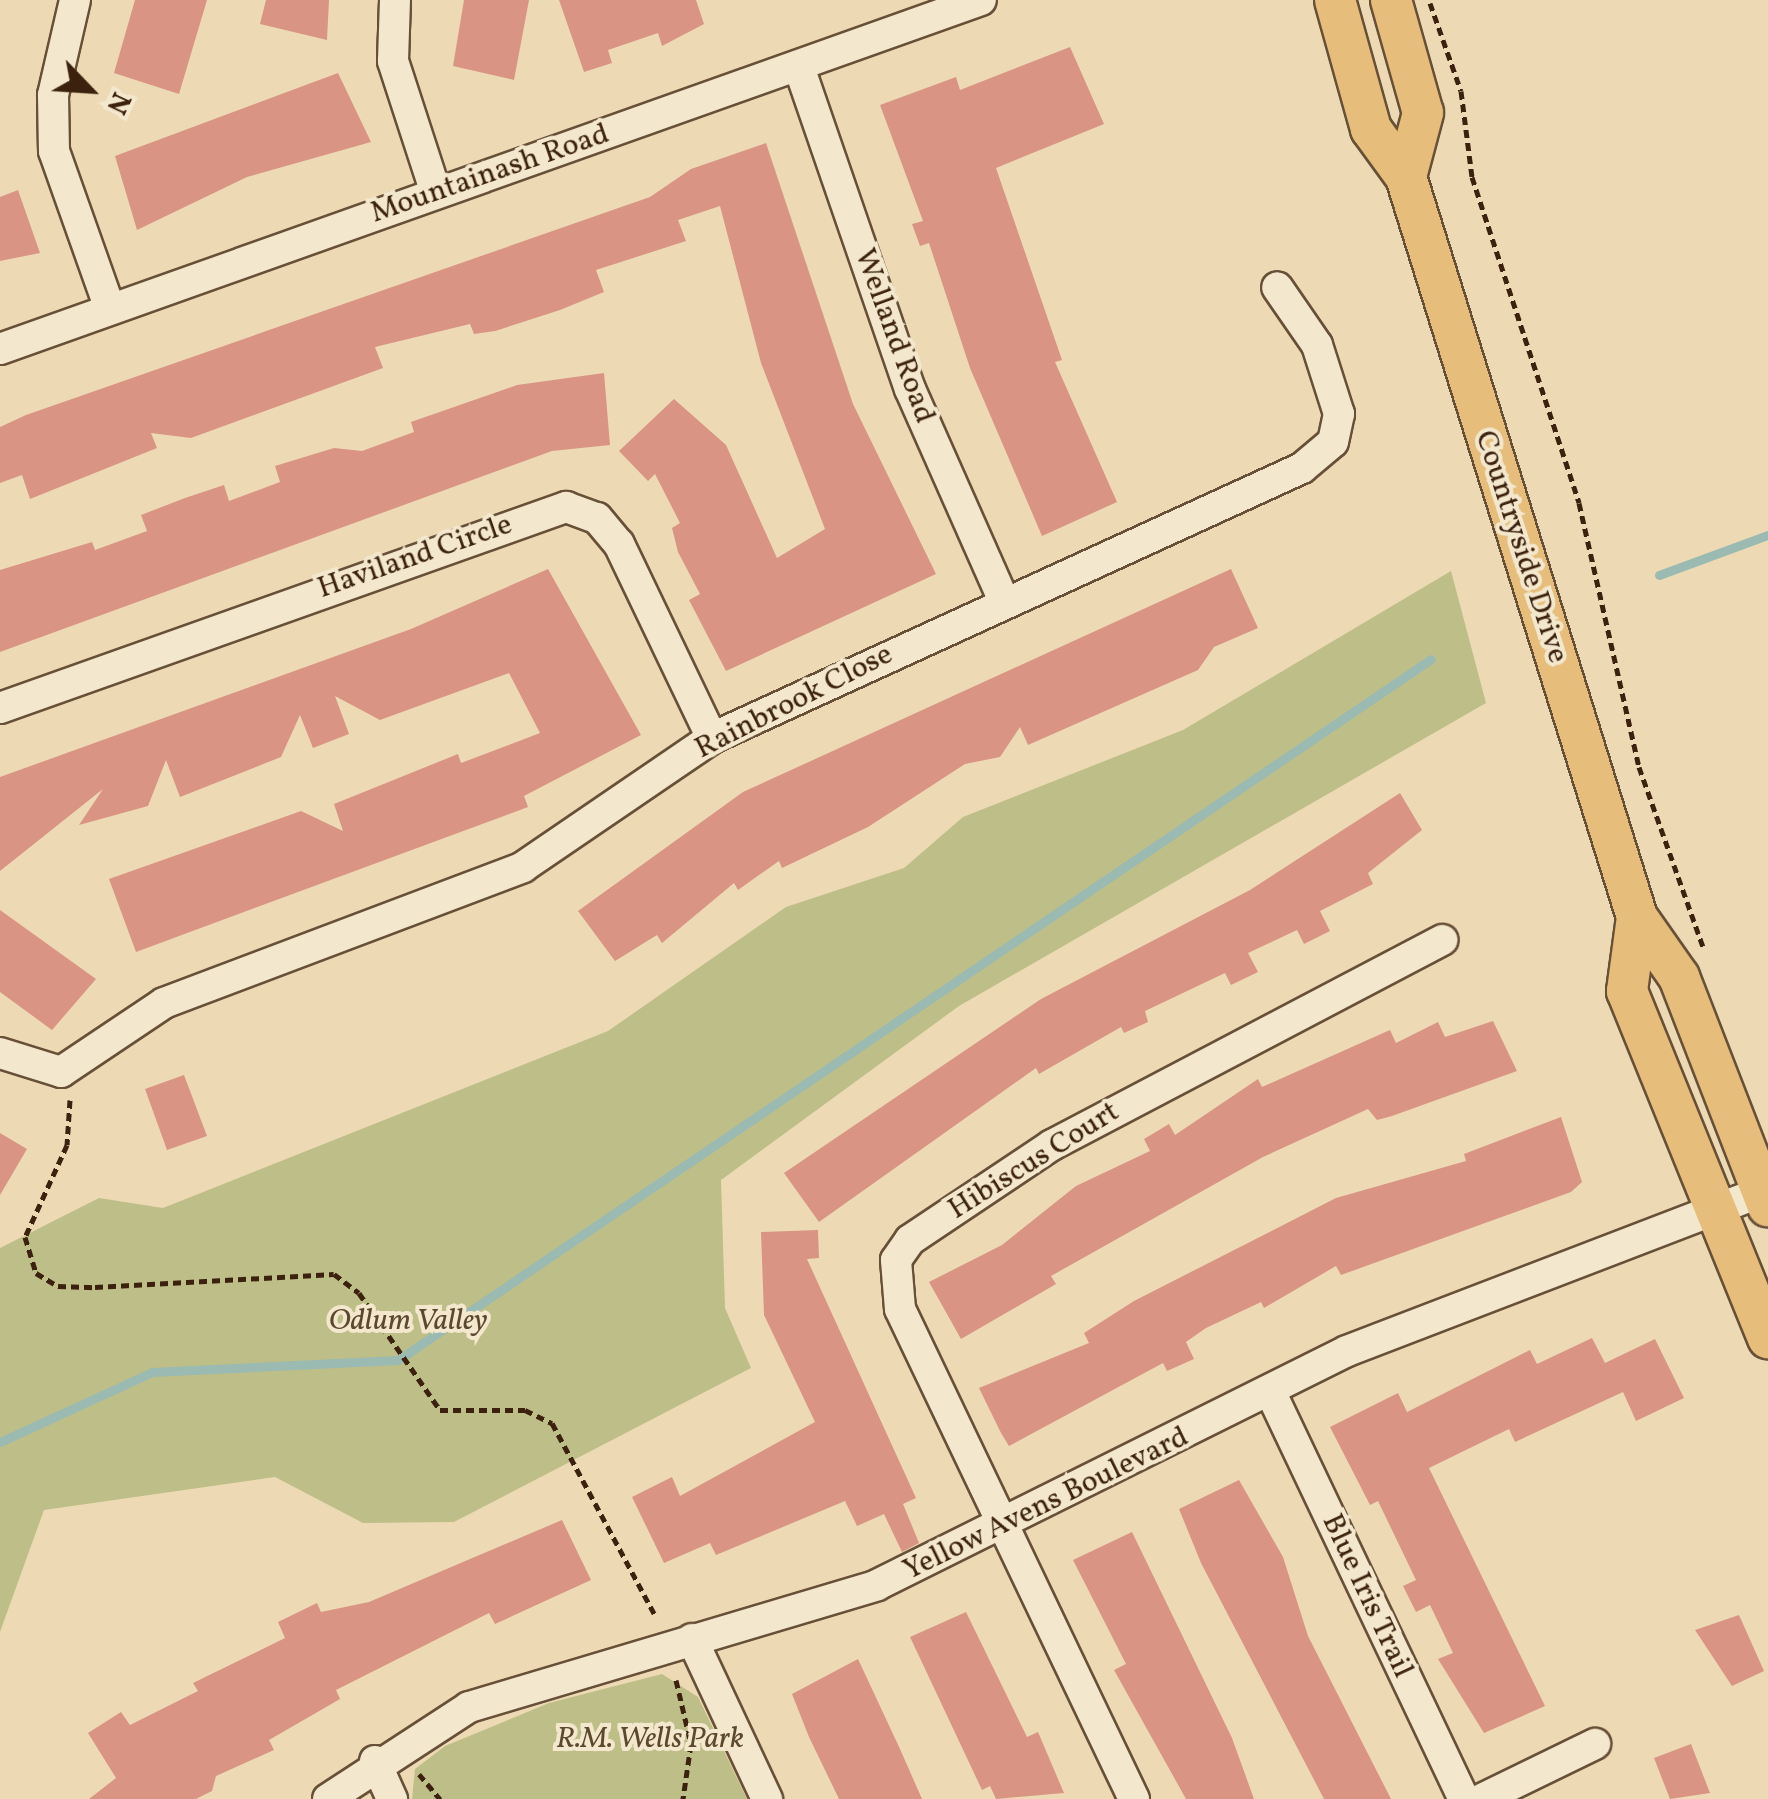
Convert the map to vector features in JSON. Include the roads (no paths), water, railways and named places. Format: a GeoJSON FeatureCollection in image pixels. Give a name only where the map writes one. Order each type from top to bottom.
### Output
{"type":"FeatureCollection","features":[{"type":"Feature","properties":{"kind":"main road","name":"Countryside Drive"},"geometry":{"type":"LineString","coordinates":[[1335,0],[1370,128],[1406,177],[1637,917],[1679,977],[1765,1199]]}},
{"type":"Feature","properties":{"kind":"main road"},"geometry":{"type":"LineString","coordinates":[[1391,0],[1423,113],[1406,177]]}},
{"type":"Feature","properties":{"kind":"main road","name":"Countryside Drive"},"geometry":{"type":"LineString","coordinates":[[1637,917],[1627,991],[1768,1338]]}},
{"type":"Feature","properties":{"kind":"street"},"geometry":{"type":"LineString","coordinates":[[75,0],[53,95],[54,151],[110,309]]}},
{"type":"Feature","properties":{"kind":"street"},"geometry":{"type":"LineString","coordinates":[[395,0],[393,61],[436,193]]}},
{"type":"Feature","properties":{"kind":"street","name":"Mountainash Road"},"geometry":{"type":"LineString","coordinates":[[0,349],[981,0]]}},
{"type":"Feature","properties":{"kind":"street","name":"Welland Road"},"geometry":{"type":"LineString","coordinates":[[799,66],[910,389],[1003,600]]}},
{"type":"Feature","properties":{"kind":"street","name":"Rainbrook Close"},"geometry":{"type":"LineString","coordinates":[[0,1053],[61,1072],[164,1003],[522,868],[712,738],[1003,600],[1302,468],[1333,442],[1339,414],[1318,345],[1277,287]]}},
{"type":"Feature","properties":{"kind":"street","name":"Haviland Circle"},"geometry":{"type":"LineString","coordinates":[[0,708],[566,507],[596,518],[619,544],[712,738]]}},
{"type":"Feature","properties":{"kind":"street","name":"Hibiscus Court"},"geometry":{"type":"LineString","coordinates":[[1134,1799],[900,1309],[896,1260],[910,1240],[1052,1145],[1443,940]]}},
{"type":"Feature","properties":{"kind":"street","name":"Yellow Avens Boulevard"},"geometry":{"type":"LineString","coordinates":[[328,1799],[375,1762],[496,1696],[877,1585],[1005,1528],[1271,1393],[1489,1290],[1713,1210],[1765,1199]]}},
{"type":"Feature","properties":{"kind":"street","name":"Blue Iris Trail"},"geometry":{"type":"LineString","coordinates":[[1271,1393],[1464,1799]]}},
{"type":"Feature","properties":{"kind":"street"},"geometry":{"type":"LineString","coordinates":[[692,1639],[767,1799]]}},
{"type":"Feature","properties":{"kind":"street"},"geometry":{"type":"LineString","coordinates":[[1482,1799],[1595,1744]]}},
{"type":"Feature","properties":{"kind":"street"},"geometry":{"type":"LineString","coordinates":[[375,1762],[392,1799]]}},
{"type":"Feature","properties":{"kind":"waterway"},"geometry":{"type":"LineString","coordinates":[[1659,575],[1768,535]]}},
{"type":"Feature","properties":{"kind":"waterway"},"geometry":{"type":"LineString","coordinates":[[0,1442],[152,1372],[398,1360],[1431,659]]}},
{"type":"Feature","properties":{"kind":"park label","name":"Odlum Valley"},"geometry":{"type":"Point","coordinates":[408,1321]}},
{"type":"Feature","properties":{"kind":"park label","name":"R.M. Wells Park"},"geometry":{"type":"Point","coordinates":[650,1739]}}]}
